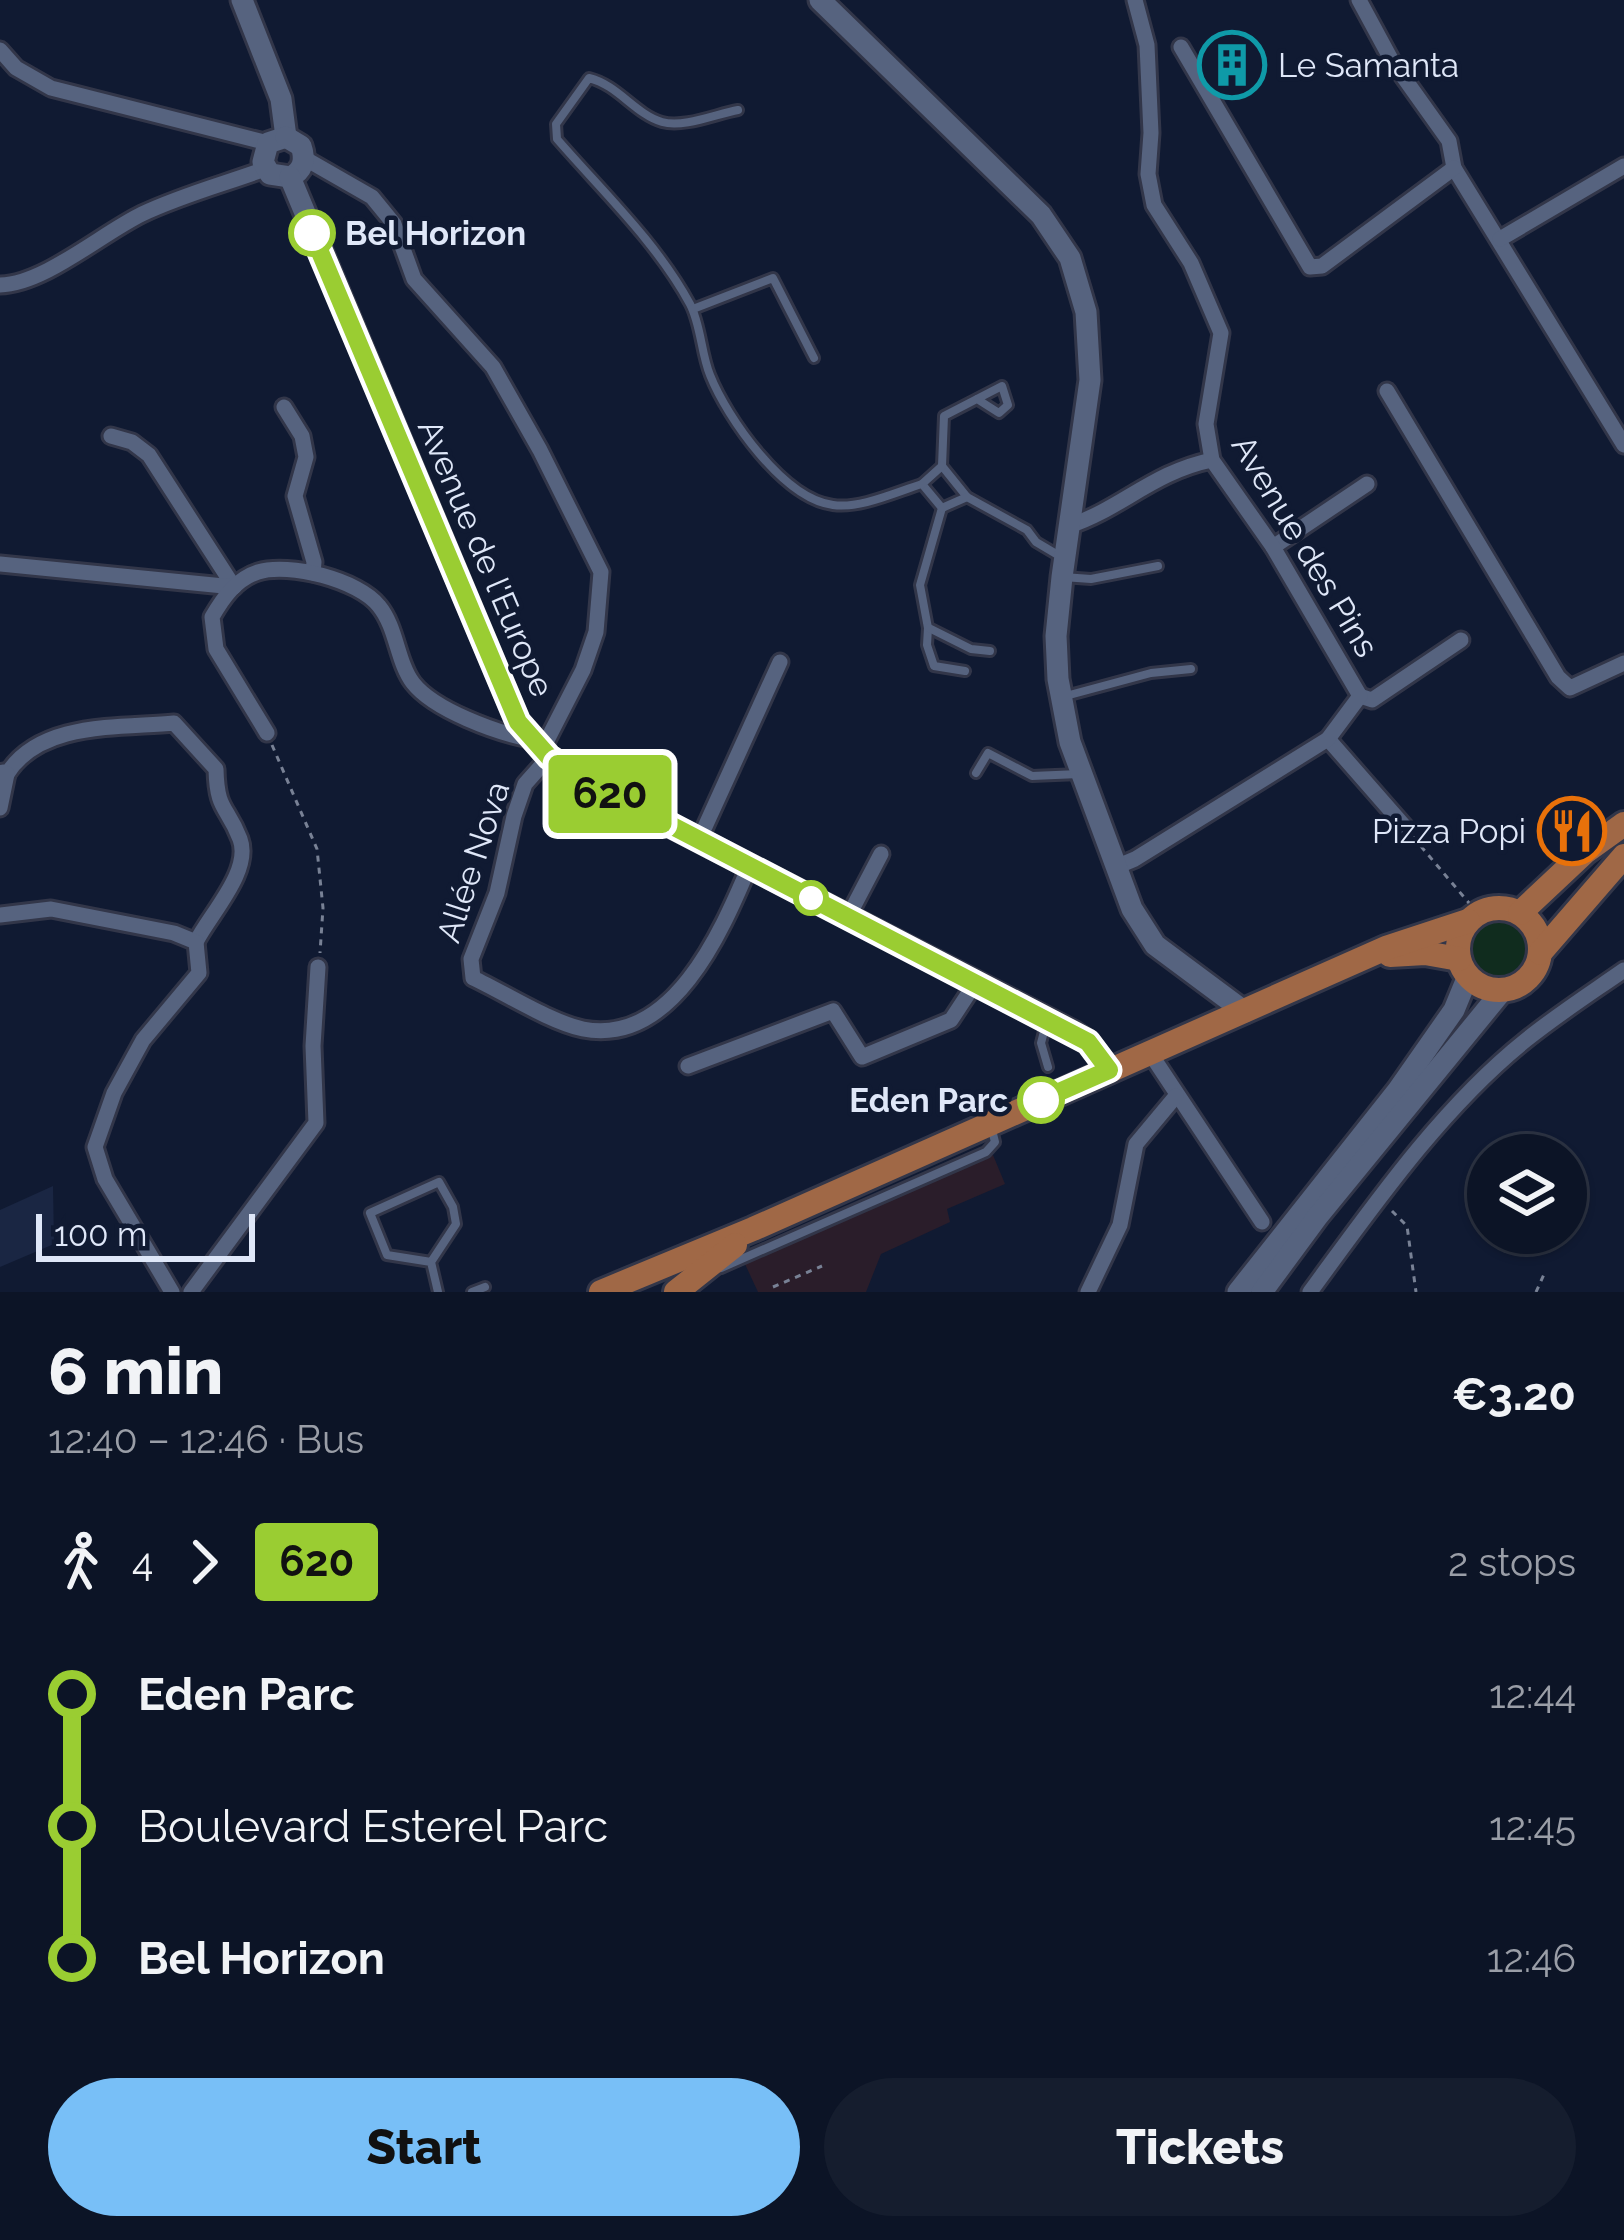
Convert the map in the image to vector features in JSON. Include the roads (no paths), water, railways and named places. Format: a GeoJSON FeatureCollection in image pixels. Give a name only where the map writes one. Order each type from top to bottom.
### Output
{"type":"FeatureCollection","features":[{"type":"Feature","properties":{"kind":"main road"},"geometry":{"type":"LineString","coordinates":[[1520,913],[1585,852],[1624,824]]}},
{"type":"Feature","properties":{"kind":"main road"},"geometry":{"type":"LineString","coordinates":[[1375,956],[1425,952],[1463,968],[1487,989],[1502,991],[1522,984],[1549,944],[1624,856]]}},
{"type":"Feature","properties":{"kind":"main road"},"geometry":{"type":"LineString","coordinates":[[601,1292],[1417,935],[1468,921],[1489,908],[1520,913],[1549,944]]}},
{"type":"Feature","properties":{"kind":"main road"},"geometry":{"type":"LineString","coordinates":[[1463,968],[1461,932],[1468,921]]}},
{"type":"Feature","properties":{"kind":"main road"},"geometry":{"type":"LineString","coordinates":[[687,1284],[753,1228]]}},
{"type":"Feature","properties":{"kind":"street"},"geometry":{"type":"LineString","coordinates":[[0,50],[16,68],[51,88],[277,140],[301,146],[300,170],[290,177],[276,177],[266,169],[262,155],[277,140],[281,99],[242,0]]}},
{"type":"Feature","properties":{"kind":"street"},"geometry":{"type":"LineString","coordinates":[[820,0],[1041,214],[1070,258],[1086,312],[1090,380],[1056,636],[1061,698],[1080,774],[1132,909],[1155,945],[1245,1012]]}},
{"type":"Feature","properties":{"kind":"street","name":"Avenue des Pins"},"geometry":{"type":"LineString","coordinates":[[1116,867],[1328,739],[1360,696],[1273,547],[1212,460],[1205,424],[1221,333],[1190,263],[1154,206],[1148,173],[1147,45],[1136,0]]}},
{"type":"Feature","properties":{"kind":"street"},"geometry":{"type":"LineString","coordinates":[[1360,0],[1392,61],[1449,141],[1454,168],[1624,446]]}},
{"type":"Feature","properties":{"kind":"street"},"geometry":{"type":"LineString","coordinates":[[1181,47],[1310,267],[1322,266],[1454,168]]}},
{"type":"Feature","properties":{"kind":"street","name":"Allée Nova"},"geometry":{"type":"LineString","coordinates":[[304,158],[372,197],[394,224],[415,279],[493,367],[602,572],[596,632],[583,670],[525,784],[497,893],[471,959],[472,978],[579,1028],[607,1031],[640,1024],[677,993],[715,937],[749,867]]}},
{"type":"Feature","properties":{"kind":"street"},"geometry":{"type":"LineString","coordinates":[[1500,239],[1624,166]]}},
{"type":"Feature","properties":{"kind":"street"},"geometry":{"type":"LineString","coordinates":[[0,285],[32,278],[140,215],[206,187],[266,169]]}},
{"type":"Feature","properties":{"kind":"street","name":"Avenue de l'Europe"},"geometry":{"type":"LineString","coordinates":[[290,177],[518,722],[540,749]]}},
{"type":"Feature","properties":{"kind":"street"},"geometry":{"type":"LineString","coordinates":[[1387,391],[1558,677],[1570,688],[1624,663]]}},
{"type":"Feature","properties":{"kind":"street"},"geometry":{"type":"LineString","coordinates":[[284,407],[302,436],[306,457],[295,496],[313,573]]}},
{"type":"Feature","properties":{"kind":"street"},"geometry":{"type":"LineString","coordinates":[[110,436],[132,442],[149,455],[234,587]]}},
{"type":"Feature","properties":{"kind":"street"},"geometry":{"type":"LineString","coordinates":[[1070,526],[1187,465],[1212,460]]}},
{"type":"Feature","properties":{"kind":"street"},"geometry":{"type":"LineString","coordinates":[[1273,547],[1367,484]]}},
{"type":"Feature","properties":{"kind":"street"},"geometry":{"type":"LineString","coordinates":[[0,564],[234,587]]}},
{"type":"Feature","properties":{"kind":"street"},"geometry":{"type":"LineString","coordinates":[[267,733],[216,649],[212,617],[234,587],[257,572],[313,573],[363,593],[378,605],[413,683],[484,727],[540,749],[582,779],[1047,1018],[1088,1042],[1109,1070]]}},
{"type":"Feature","properties":{"kind":"street"},"geometry":{"type":"LineString","coordinates":[[1360,696],[1372,700],[1461,640]]}},
{"type":"Feature","properties":{"kind":"street"},"geometry":{"type":"LineString","coordinates":[[699,840],[781,662]]}},
{"type":"Feature","properties":{"kind":"street"},"geometry":{"type":"LineString","coordinates":[[0,808],[4,772],[30,749],[60,734],[174,723],[217,769],[217,800],[242,843],[240,867],[196,942],[199,973],[143,1040],[114,1093],[95,1147],[105,1179],[172,1292]]}},
{"type":"Feature","properties":{"kind":"street"},"geometry":{"type":"LineString","coordinates":[[1328,739],[1405,827]]}},
{"type":"Feature","properties":{"kind":"street"},"geometry":{"type":"LineString","coordinates":[[848,917],[881,854]]}},
{"type":"Feature","properties":{"kind":"street"},"geometry":{"type":"LineString","coordinates":[[0,915],[51,909],[174,933],[196,942]]}},
{"type":"Feature","properties":{"kind":"street"},"geometry":{"type":"LineString","coordinates":[[191,1292],[316,1123],[318,967]]}},
{"type":"Feature","properties":{"kind":"street"},"geometry":{"type":"LineString","coordinates":[[1238,1292],[1399,1090],[1454,1010],[1463,968]]}},
{"type":"Feature","properties":{"kind":"street"},"geometry":{"type":"LineString","coordinates":[[1310,1292],[1379,1198],[1477,1085],[1526,1040],[1624,970]]}},
{"type":"Feature","properties":{"kind":"street"},"geometry":{"type":"LineString","coordinates":[[688,1066],[833,1011],[862,1058],[951,1021],[976,982]]}},
{"type":"Feature","properties":{"kind":"street"},"geometry":{"type":"LineString","coordinates":[[1262,1292],[1502,991]]}},
{"type":"Feature","properties":{"kind":"street"},"geometry":{"type":"LineString","coordinates":[[1150,1053],[1262,1222]]}},
{"type":"Feature","properties":{"kind":"street"},"geometry":{"type":"LineString","coordinates":[[1088,1292],[1120,1225],[1136,1144],[1176,1096]]}},
{"type":"Feature","properties":{"kind":"lane"},"geometry":{"type":"LineString","coordinates":[[738,110],[677,123],[659,122],[605,82],[589,78],[556,124],[557,139],[662,260],[693,309],[716,387],[740,428],[793,488],[816,502],[838,506],[922,484],[942,466]]}},
{"type":"Feature","properties":{"kind":"lane"},"geometry":{"type":"LineString","coordinates":[[693,309],[773,278],[814,358]]}},
{"type":"Feature","properties":{"kind":"lane"},"geometry":{"type":"LineString","coordinates":[[977,399],[944,416],[942,466],[967,497],[1027,530],[1063,568],[1091,579],[1158,566]]}},
{"type":"Feature","properties":{"kind":"lane"},"geometry":{"type":"LineString","coordinates":[[922,484],[942,508]]}},
{"type":"Feature","properties":{"kind":"lane"},"geometry":{"type":"LineString","coordinates":[[942,508],[967,497]]}},
{"type":"Feature","properties":{"kind":"lane"},"geometry":{"type":"LineString","coordinates":[[942,508],[920,585],[927,645],[934,665],[965,671]]}},
{"type":"Feature","properties":{"kind":"lane"},"geometry":{"type":"LineString","coordinates":[[928,628],[971,649],[990,652]]}},
{"type":"Feature","properties":{"kind":"lane"},"geometry":{"type":"LineString","coordinates":[[1061,698],[1150,673],[1191,669]]}},
{"type":"Feature","properties":{"kind":"lane"},"geometry":{"type":"LineString","coordinates":[[976,773],[988,753],[1032,776],[1080,774]]}},
{"type":"Feature","properties":{"kind":"lane"},"geometry":{"type":"LineString","coordinates":[[1611,889],[1624,872]]}},
{"type":"Feature","properties":{"kind":"lane"},"geometry":{"type":"LineString","coordinates":[[1549,944],[1604,898]]}},
{"type":"Feature","properties":{"kind":"lane"},"geometry":{"type":"LineString","coordinates":[[1047,1018],[1041,1043],[1048,1067]]}},
{"type":"Feature","properties":{"kind":"lane"},"geometry":{"type":"LineString","coordinates":[[687,1284],[986,1153],[995,1142],[990,1124]]}},
{"type":"Feature","properties":{"kind":"lane"},"geometry":{"type":"LineString","coordinates":[[431,1262],[387,1255],[370,1213],[439,1182],[456,1224],[431,1262],[438,1292]]}},
{"type":"Feature","properties":{"kind":"lane"},"geometry":{"type":"LineString","coordinates":[[472,1292],[485,1287]]}},
{"type":"Feature","properties":{"kind":"place","name":"Le Samanta"},"geometry":{"type":"Point","coordinates":[1232,65]}},
{"type":"Feature","properties":{"kind":"place","name":"Bel Horizon"},"geometry":{"type":"Point","coordinates":[312,233]}},
{"type":"Feature","properties":{"kind":"place","name":"Pizza Popi"},"geometry":{"type":"Point","coordinates":[1572,831]}},
{"type":"Feature","properties":{"kind":"place","name":"Eden Parc"},"geometry":{"type":"Point","coordinates":[1041,1100]}}]}
